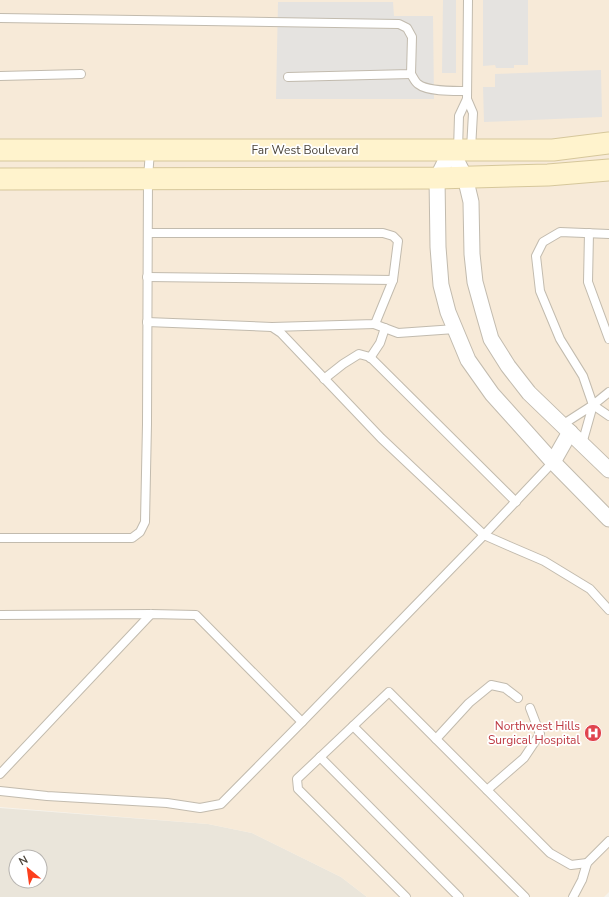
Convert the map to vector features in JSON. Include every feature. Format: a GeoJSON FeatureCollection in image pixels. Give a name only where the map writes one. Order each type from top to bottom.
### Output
{"type":"FeatureCollection","features":[{"type":"Feature","properties":{"kind":"street","name":"Far West Boulevard"},"geometry":{"type":"LineString","coordinates":[[0,150],[553,150],[609,143]]}},
{"type":"Feature","properties":{"kind":"street"},"geometry":{"type":"LineString","coordinates":[[460,150],[471,202],[472,254],[475,282],[482,311],[492,339],[508,366],[529,392],[609,470]]}},
{"type":"Feature","properties":{"kind":"street"},"geometry":{"type":"LineString","coordinates":[[460,150],[437,178],[438,247],[441,285],[448,312],[468,360],[492,394],[554,462],[609,519]]}},
{"type":"Feature","properties":{"kind":"street"},"geometry":{"type":"LineString","coordinates":[[0,179],[437,178],[548,176],[609,170]]}},
{"type":"Feature","properties":{"kind":"street"},"geometry":{"type":"LineString","coordinates":[[554,462],[566,429]]}},
{"type":"Feature","properties":{"kind":"lane"},"geometry":{"type":"LineString","coordinates":[[460,150],[473,113],[467,95],[468,0]]}},
{"type":"Feature","properties":{"kind":"lane"},"geometry":{"type":"LineString","coordinates":[[0,18],[399,24],[407,28],[412,37],[411,74],[418,84],[425,88],[467,95]]}},
{"type":"Feature","properties":{"kind":"lane"},"geometry":{"type":"LineString","coordinates":[[0,76],[81,74]]}},
{"type":"Feature","properties":{"kind":"lane"},"geometry":{"type":"LineString","coordinates":[[288,77],[411,74]]}},
{"type":"Feature","properties":{"kind":"lane"},"geometry":{"type":"LineString","coordinates":[[460,150],[459,116],[467,95]]}},
{"type":"Feature","properties":{"kind":"lane"},"geometry":{"type":"LineString","coordinates":[[0,538],[132,538],[140,532],[146,522],[148,178],[150,150]]}},
{"type":"Feature","properties":{"kind":"lane"},"geometry":{"type":"LineString","coordinates":[[582,444],[593,405],[583,376],[560,339],[540,291],[536,256],[543,242],[560,232],[609,234]]}},
{"type":"Feature","properties":{"kind":"lane"},"geometry":{"type":"LineString","coordinates":[[148,233],[383,233],[393,236],[398,241],[393,280],[374,324]]}},
{"type":"Feature","properties":{"kind":"lane"},"geometry":{"type":"LineString","coordinates":[[589,233],[588,282],[609,339]]}},
{"type":"Feature","properties":{"kind":"lane"},"geometry":{"type":"LineString","coordinates":[[148,277],[393,280]]}},
{"type":"Feature","properties":{"kind":"lane"},"geometry":{"type":"LineString","coordinates":[[148,322],[272,327],[374,324],[398,333],[455,329]]}},
{"type":"Feature","properties":{"kind":"lane"},"geometry":{"type":"LineString","coordinates":[[272,327],[280,333],[381,438],[484,535],[544,561],[590,589],[609,610]]}},
{"type":"Feature","properties":{"kind":"lane"},"geometry":{"type":"LineString","coordinates":[[370,358],[380,343],[385,328]]}},
{"type":"Feature","properties":{"kind":"lane"},"geometry":{"type":"LineString","coordinates":[[324,379],[359,354],[370,358],[516,502]]}},
{"type":"Feature","properties":{"kind":"lane"},"geometry":{"type":"LineString","coordinates":[[566,429],[609,392]]}},
{"type":"Feature","properties":{"kind":"lane"},"geometry":{"type":"LineString","coordinates":[[593,405],[609,416]]}},
{"type":"Feature","properties":{"kind":"lane"},"geometry":{"type":"LineString","coordinates":[[0,791],[47,796],[167,803],[200,808],[221,804],[554,462]]}},
{"type":"Feature","properties":{"kind":"lane"},"geometry":{"type":"LineString","coordinates":[[0,774],[151,614]]}},
{"type":"Feature","properties":{"kind":"lane"},"geometry":{"type":"LineString","coordinates":[[0,615],[196,615],[302,722]]}},
{"type":"Feature","properties":{"kind":"lane"},"geometry":{"type":"LineString","coordinates":[[436,739],[469,703],[491,685],[505,688],[518,698]]}},
{"type":"Feature","properties":{"kind":"lane"},"geometry":{"type":"LineString","coordinates":[[406,897],[298,789],[296,780],[389,692],[550,853],[571,865],[588,863]]}},
{"type":"Feature","properties":{"kind":"lane"},"geometry":{"type":"LineString","coordinates":[[487,790],[524,758],[540,734],[530,708]]}},
{"type":"Feature","properties":{"kind":"lane"},"geometry":{"type":"LineString","coordinates":[[353,726],[525,897]]}},
{"type":"Feature","properties":{"kind":"lane"},"geometry":{"type":"LineString","coordinates":[[320,757],[459,897]]}},
{"type":"Feature","properties":{"kind":"lane"},"geometry":{"type":"LineString","coordinates":[[573,897],[582,880],[588,863],[609,841]]}},
{"type":"Feature","properties":{"kind":"shaded area"},"geometry":{"type":"Polygon","coordinates":[[[0,0],[609,0],[609,892],[604,897],[367,897],[341,877],[252,833],[208,824],[0,807],[0,0]]]}},
{"type":"Feature","properties":{"kind":"shaded area"},"geometry":{"type":"Polygon","coordinates":[[[443,0],[456,0],[456,73],[442,73],[443,0]]]}},
{"type":"Feature","properties":{"kind":"shaded area"},"geometry":{"type":"Polygon","coordinates":[[[483,0],[528,0],[528,65],[514,65],[514,68],[496,68],[495,65],[483,66],[483,0]]]}},
{"type":"Feature","properties":{"kind":"shaded area"},"geometry":{"type":"Polygon","coordinates":[[[278,2],[393,2],[394,16],[433,16],[434,99],[276,99],[278,2]]]}},
{"type":"Feature","properties":{"kind":"shaded area"},"geometry":{"type":"Polygon","coordinates":[[[601,70],[602,117],[484,122],[483,87],[495,87],[495,74],[601,70]]]}},
{"type":"Feature","properties":{"kind":"shaded area"},"geometry":{"type":"Polygon","coordinates":[[[0,808],[208,824],[252,833],[341,877],[367,897],[0,897],[0,808]]]}},
{"type":"Feature","properties":{"kind":"place","name":"Northwest Hills Surgical Hospital"},"geometry":{"type":"Point","coordinates":[593,733]}}]}
